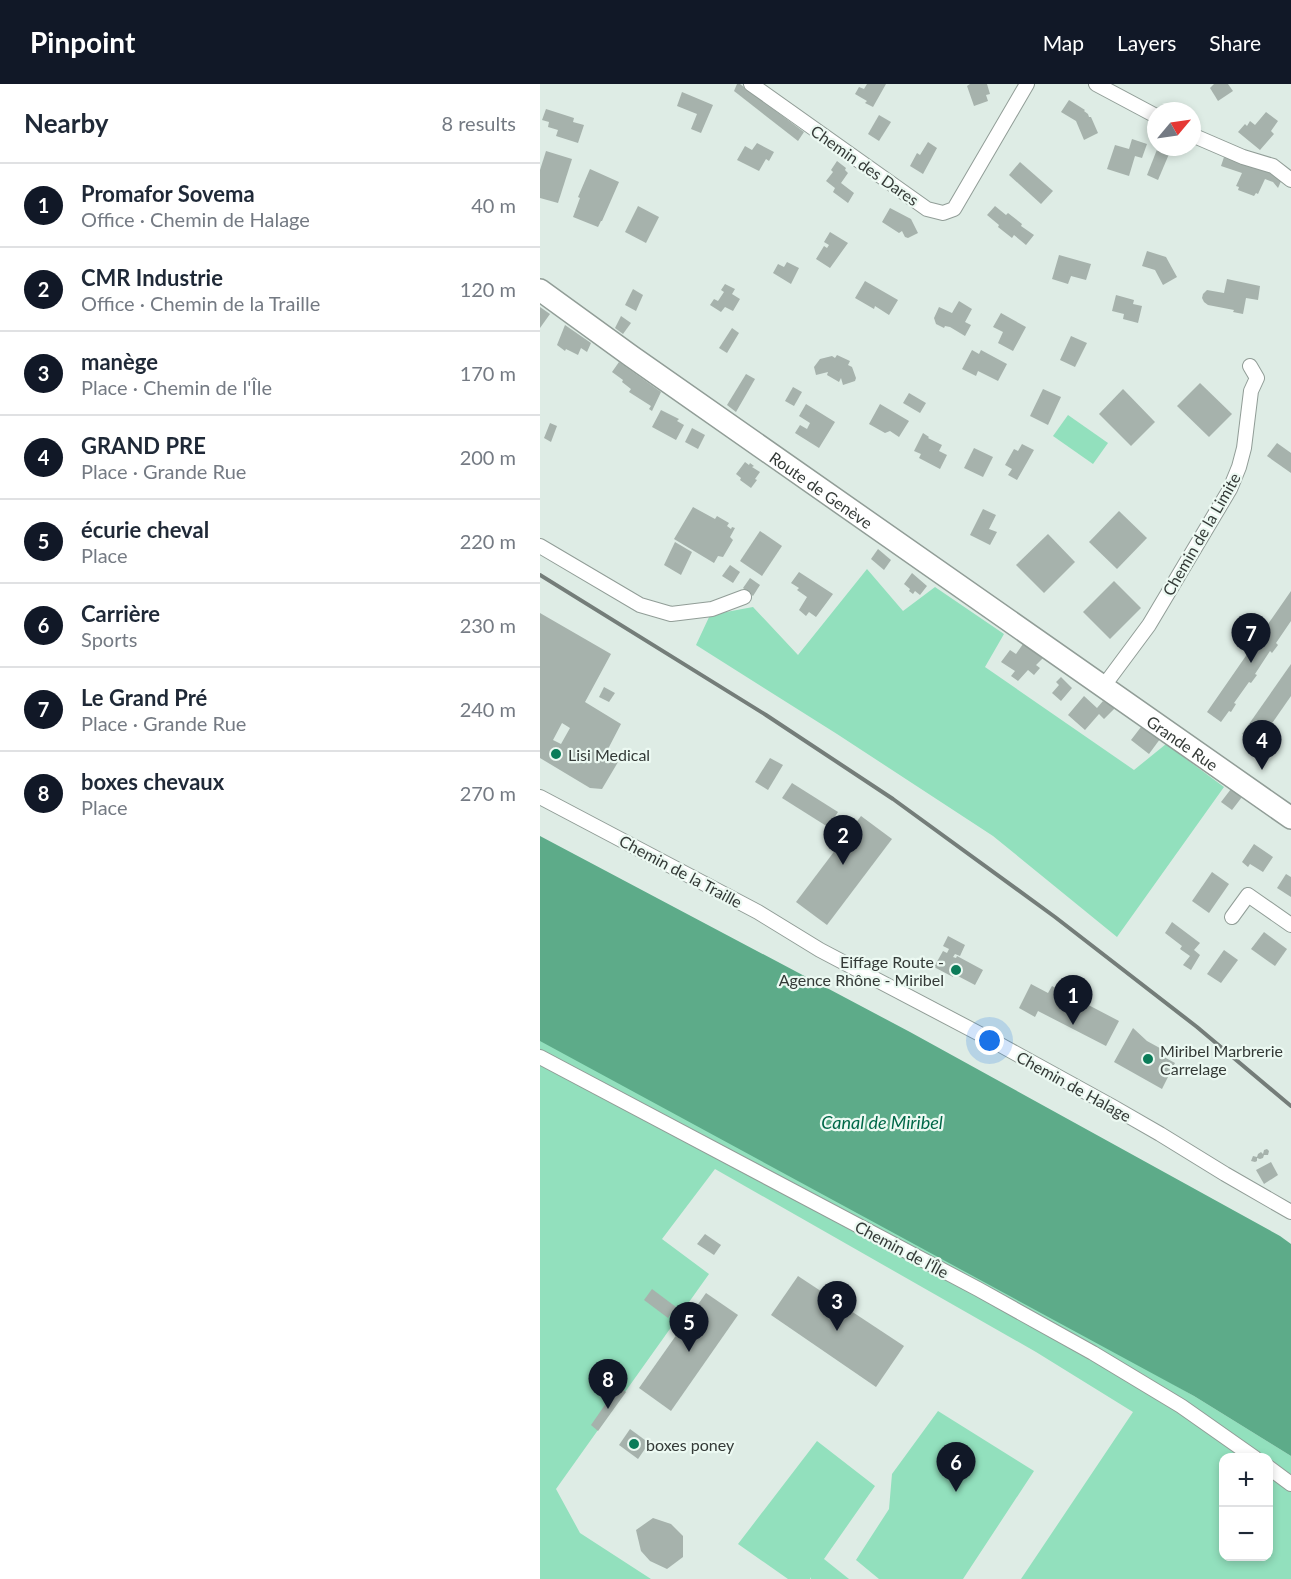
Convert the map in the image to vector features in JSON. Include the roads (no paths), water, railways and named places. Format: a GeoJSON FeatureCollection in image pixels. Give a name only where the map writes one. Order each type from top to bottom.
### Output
{"type":"FeatureCollection","features":[{"type":"Feature","properties":{"kind":"main road","name":"Route de Genève"},"geometry":{"type":"LineString","coordinates":[[540,290],[1103,687]]}},
{"type":"Feature","properties":{"kind":"main road","name":"Grande Rue"},"geometry":{"type":"LineString","coordinates":[[1103,687],[1291,818]]}},
{"type":"Feature","properties":{"kind":"street","name":"Chemin des Dares"},"geometry":{"type":"LineString","coordinates":[[751,84],[927,208],[943,213],[954,208],[1027,84]]}},
{"type":"Feature","properties":{"kind":"street"},"geometry":{"type":"LineString","coordinates":[[1096,84],[1147,111]]}},
{"type":"Feature","properties":{"kind":"street"},"geometry":{"type":"LineString","coordinates":[[1201,139],[1243,157],[1273,166],[1291,180]]}},
{"type":"Feature","properties":{"kind":"street","name":"Chemin de la Limite"},"geometry":{"type":"LineString","coordinates":[[1103,687],[1149,625],[1230,489],[1244,448],[1251,391],[1257,378],[1250,366]]}},
{"type":"Feature","properties":{"kind":"street"},"geometry":{"type":"LineString","coordinates":[[540,546],[640,605],[671,614],[712,609],[744,597]]}},
{"type":"Feature","properties":{"kind":"street","name":"Chemin de la Traille"},"geometry":{"type":"LineString","coordinates":[[540,796],[759,912],[820,950]]}},
{"type":"Feature","properties":{"kind":"street"},"geometry":{"type":"LineString","coordinates":[[1232,917],[1248,896],[1291,925]]}},
{"type":"Feature","properties":{"kind":"street","name":"Chemin de Halage"},"geometry":{"type":"LineString","coordinates":[[820,950],[1113,1107],[1291,1212]]}},
{"type":"Feature","properties":{"kind":"street","name":"Chemin de l'Île"},"geometry":{"type":"LineString","coordinates":[[540,1057],[968,1284],[1093,1353],[1181,1406],[1248,1453]]}},
{"type":"Feature","properties":{"kind":"street"},"geometry":{"type":"LineString","coordinates":[[1273,1470],[1291,1484]]}},
{"type":"Feature","properties":{"kind":"water","name":"Canal de Miribel"},"geometry":{"type":"Polygon","coordinates":[[[540,836],[910,1032],[1291,1244],[1291,1456],[1194,1396],[540,1041],[540,836]]]}},
{"type":"Feature","properties":{"kind":"railway"},"geometry":{"type":"LineString","coordinates":[[540,575],[766,715],[893,799],[1055,917],[1197,1027],[1291,1106]]}},
{"type":"Feature","properties":{"kind":"place","name":"Le Grand Pré"},"geometry":{"type":"Point","coordinates":[1251,663]}},
{"type":"Feature","properties":{"kind":"place","name":"Lisi Medical"},"geometry":{"type":"Point","coordinates":[556,754]}},
{"type":"Feature","properties":{"kind":"place","name":"GRAND PRE"},"geometry":{"type":"Point","coordinates":[1262,770]}},
{"type":"Feature","properties":{"kind":"place","name":"CMR Industrie"},"geometry":{"type":"Point","coordinates":[843,865]}},
{"type":"Feature","properties":{"kind":"place","name":"Eiffage Route - Agence Rhône - Miribel"},"geometry":{"type":"Point","coordinates":[956,970]}},
{"type":"Feature","properties":{"kind":"place","name":"Promafor Sovema"},"geometry":{"type":"Point","coordinates":[1073,1025]}},
{"type":"Feature","properties":{"kind":"place","name":"Miribel Marbrerie Carrelage"},"geometry":{"type":"Point","coordinates":[1148,1059]}},
{"type":"Feature","properties":{"kind":"place","name":"manège"},"geometry":{"type":"Point","coordinates":[837,1331]}},
{"type":"Feature","properties":{"kind":"place","name":"écurie cheval"},"geometry":{"type":"Point","coordinates":[689,1352]}},
{"type":"Feature","properties":{"kind":"place","name":"boxes chevaux"},"geometry":{"type":"Point","coordinates":[608,1409]}},
{"type":"Feature","properties":{"kind":"place","name":"boxes poney"},"geometry":{"type":"Point","coordinates":[634,1444]}},
{"type":"Feature","properties":{"kind":"place","name":"Carrière"},"geometry":{"type":"Point","coordinates":[956,1492]}}]}
